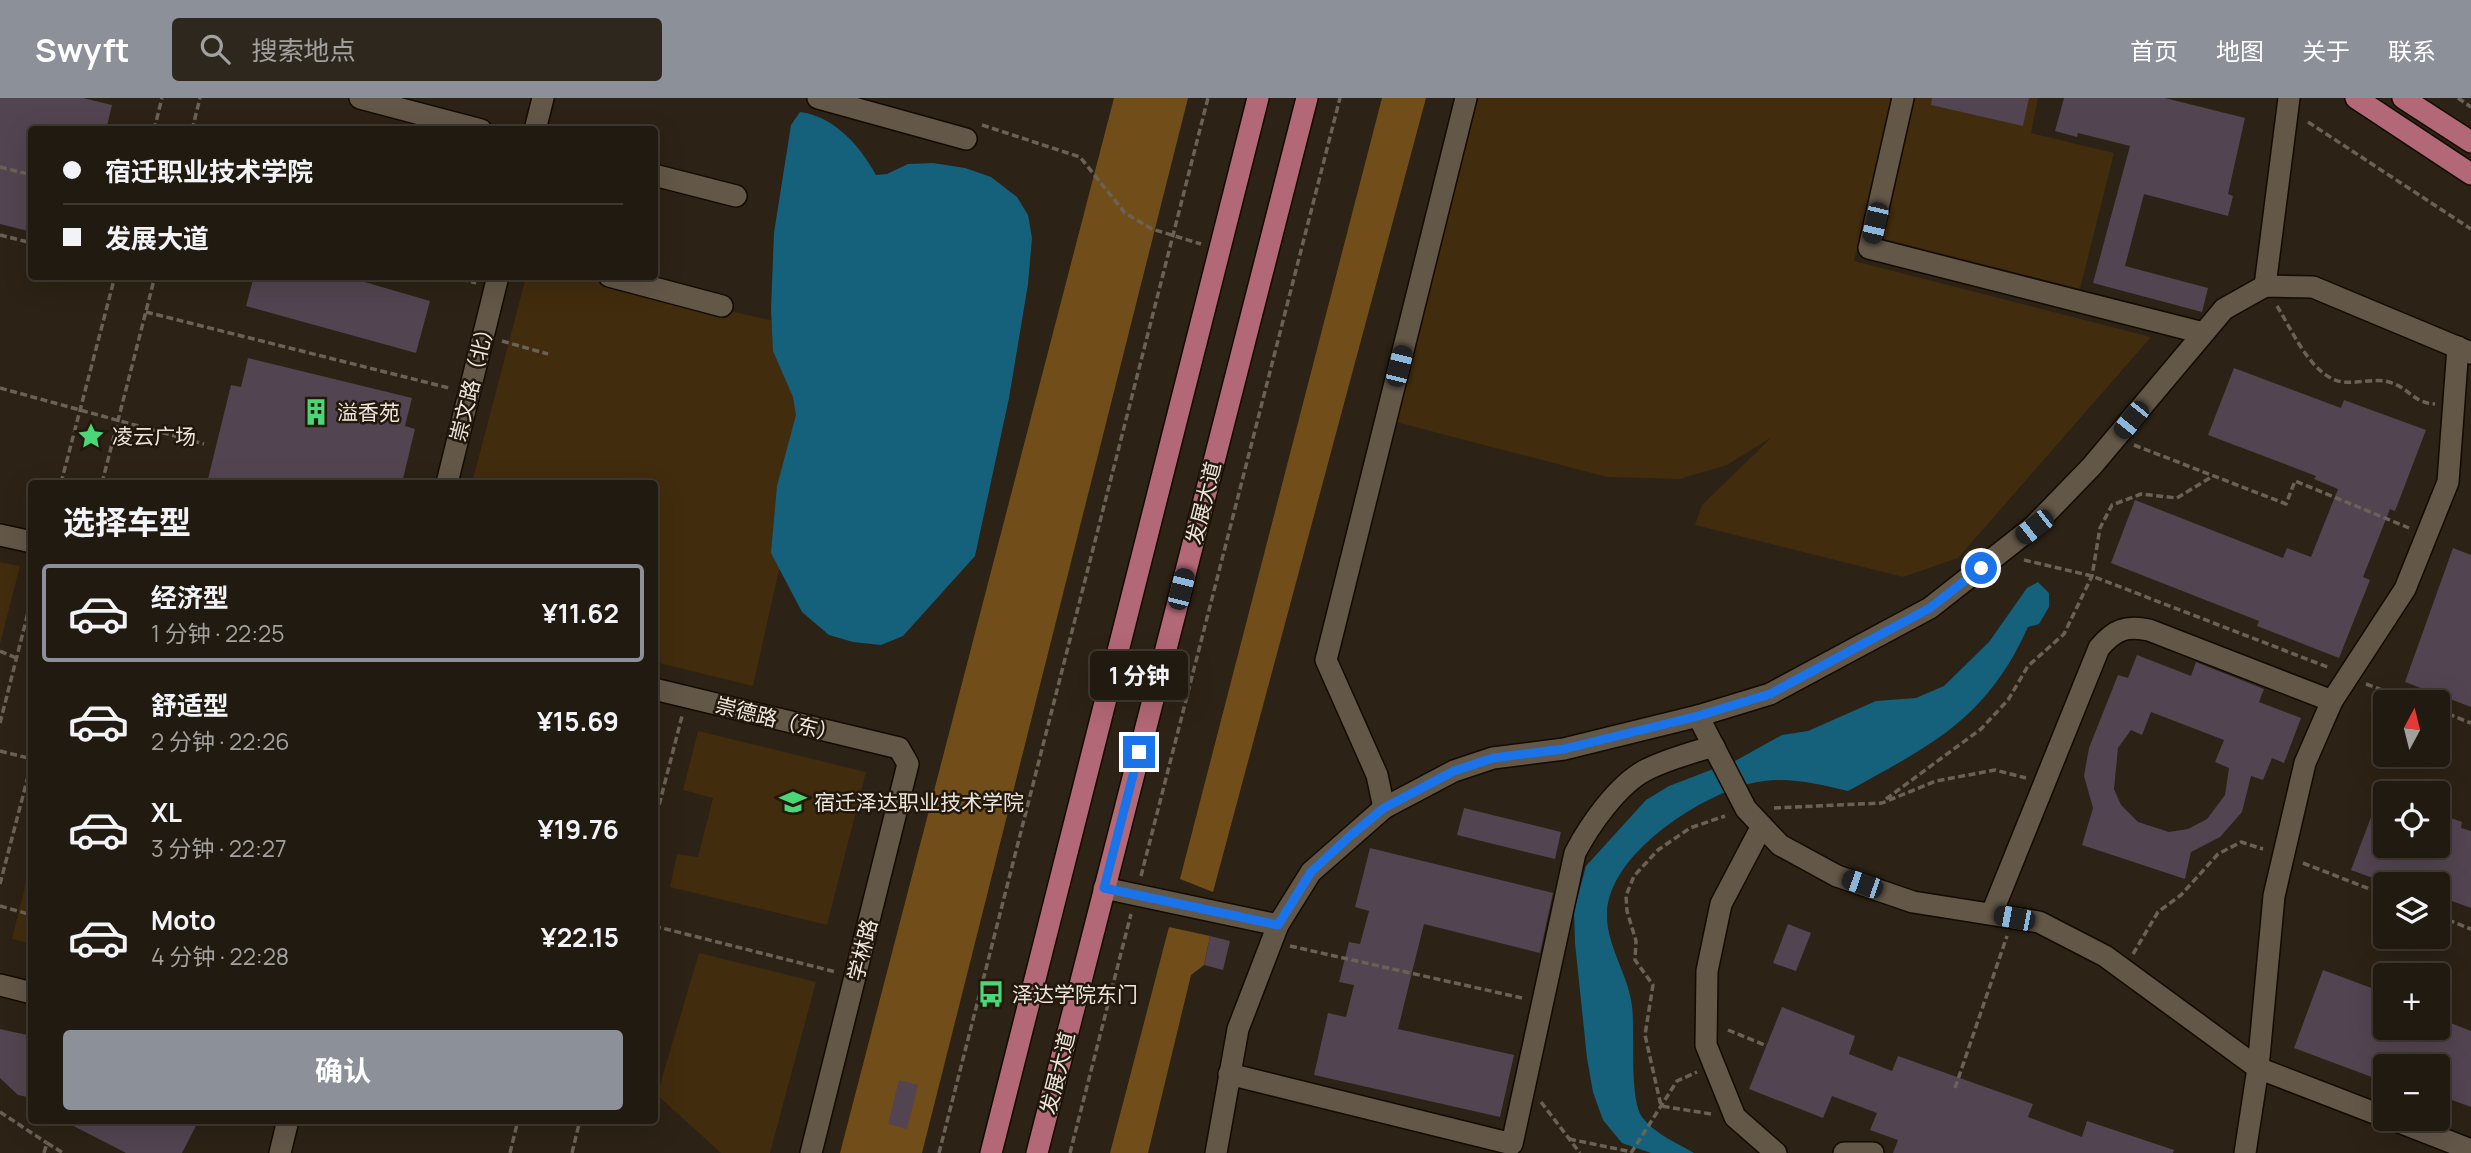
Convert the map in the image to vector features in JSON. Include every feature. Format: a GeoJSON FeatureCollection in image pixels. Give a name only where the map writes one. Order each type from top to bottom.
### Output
{"type":"FeatureCollection","features":[{"type":"Feature","properties":{"kind":"main road"},"geometry":{"type":"LineString","coordinates":[[991,1153],[1258,98]]}},
{"type":"Feature","properties":{"kind":"main road","name":"发展大道"},"geometry":{"type":"LineString","coordinates":[[1037,1153],[1307,98]]}},
{"type":"Feature","properties":{"kind":"main road"},"geometry":{"type":"LineString","coordinates":[[2356,98],[2471,173]]}},
{"type":"Feature","properties":{"kind":"main road"},"geometry":{"type":"LineString","coordinates":[[2403,98],[2471,142]]}},
{"type":"Feature","properties":{"kind":"lane"},"geometry":{"type":"LineString","coordinates":[[360,98],[466,126]]}},
{"type":"Feature","properties":{"kind":"lane"},"geometry":{"type":"LineString","coordinates":[[536,126],[543,98]]}},
{"type":"Feature","properties":{"kind":"lane"},"geometry":{"type":"LineString","coordinates":[[818,98],[974,132]]}},
{"type":"Feature","properties":{"kind":"lane"},"geometry":{"type":"LineString","coordinates":[[1384,808],[1377,775],[1326,660],[1465,98]]}},
{"type":"Feature","properties":{"kind":"lane"},"geometry":{"type":"LineString","coordinates":[[1903,98],[1869,248],[2203,333]]}},
{"type":"Feature","properties":{"kind":"lane"},"geometry":{"type":"LineString","coordinates":[[2265,286],[2288,104]]}},
{"type":"Feature","properties":{"kind":"lane"},"geometry":{"type":"LineString","coordinates":[[658,176],[736,196]]}},
{"type":"Feature","properties":{"kind":"lane","name":"崇文路（北）"},"geometry":{"type":"LineString","coordinates":[[448,480],[497,280]]}},
{"type":"Feature","properties":{"kind":"lane"},"geometry":{"type":"LineString","coordinates":[[625,280],[722,306]]}},
{"type":"Feature","properties":{"kind":"lane"},"geometry":{"type":"LineString","coordinates":[[1216,1153],[1238,1029],[1274,933],[1311,872],[1384,808],[1454,771],[1493,758],[1564,749],[1698,716],[1770,694],[1930,608],[2034,527],[2116,438],[2224,309],[2265,286],[2313,287],[2464,350],[2452,405],[2448,482],[2405,589],[2332,701],[2305,763],[2274,897],[2264,981],[2258,1068],[2245,1153]]}},
{"type":"Feature","properties":{"kind":"lane"},"geometry":{"type":"LineString","coordinates":[[0,535],[28,541]]}},
{"type":"Feature","properties":{"kind":"lane"},"geometry":{"type":"LineString","coordinates":[[1992,913],[2099,648],[2112,632],[2133,626],[2150,630],[2332,701]]}},
{"type":"Feature","properties":{"kind":"lane","name":"崇德路（东）"},"geometry":{"type":"LineString","coordinates":[[658,690],[899,748]]}},
{"type":"Feature","properties":{"kind":"lane"},"geometry":{"type":"LineString","coordinates":[[1698,716],[1746,809],[1780,845],[1837,876],[1913,902],[2039,922],[2105,956],[2258,1068],[2373,1113]]}},
{"type":"Feature","properties":{"kind":"lane"},"geometry":{"type":"LineString","coordinates":[[1229,1074],[1512,1144],[1575,853],[1588,829],[1609,803],[1643,771],[1713,746]]}},
{"type":"Feature","properties":{"kind":"lane","name":"学林路"},"geometry":{"type":"LineString","coordinates":[[811,1153],[908,764],[899,748]]}},
{"type":"Feature","properties":{"kind":"lane"},"geometry":{"type":"LineString","coordinates":[[1762,827],[1721,904],[1707,971],[1706,1045],[1735,1117],[1776,1153]]}},
{"type":"Feature","properties":{"kind":"lane"},"geometry":{"type":"LineString","coordinates":[[1104,888],[1136,894],[1274,933]]}},
{"type":"Feature","properties":{"kind":"lane"},"geometry":{"type":"LineString","coordinates":[[0,985],[28,992]]}},
{"type":"Feature","properties":{"kind":"lane"},"geometry":{"type":"LineString","coordinates":[[280,1153],[286,1124]]}},
{"type":"Feature","properties":{"kind":"lane"},"geometry":{"type":"LineString","coordinates":[[2421,1131],[2471,1150]]}},
{"type":"Feature","properties":{"kind":"lane"},"geometry":{"type":"LineString","coordinates":[[1844,1153],[1873,1153]]}},
{"type":"Feature","properties":{"kind":"path"},"geometry":{"type":"LineString","coordinates":[[155,126],[162,98]]}},
{"type":"Feature","properties":{"kind":"path"},"geometry":{"type":"LineString","coordinates":[[193,126],[200,98]]}},
{"type":"Feature","properties":{"kind":"path"},"geometry":{"type":"LineString","coordinates":[[939,1153],[1208,98]]}},
{"type":"Feature","properties":{"kind":"path"},"geometry":{"type":"LineString","coordinates":[[1070,1153],[1340,98]]}},
{"type":"Feature","properties":{"kind":"path"},"geometry":{"type":"LineString","coordinates":[[2458,98],[2471,107]]}},
{"type":"Feature","properties":{"kind":"path"},"geometry":{"type":"LineString","coordinates":[[2288,104],[2471,229]]}},
{"type":"Feature","properties":{"kind":"path"},"geometry":{"type":"LineString","coordinates":[[974,132],[1080,157],[1125,213],[1173,237],[1220,248]]}},
{"type":"Feature","properties":{"kind":"path"},"geometry":{"type":"LineString","coordinates":[[0,167],[28,174]]}},
{"type":"Feature","properties":{"kind":"path"},"geometry":{"type":"LineString","coordinates":[[0,234],[28,242]]}},
{"type":"Feature","properties":{"kind":"path"},"geometry":{"type":"LineString","coordinates":[[62,480],[114,280]]}},
{"type":"Feature","properties":{"kind":"path"},"geometry":{"type":"LineString","coordinates":[[103,480],[154,280]]}},
{"type":"Feature","properties":{"kind":"path"},"geometry":{"type":"LineString","coordinates":[[2265,286],[2312,360],[2327,377],[2343,382],[2392,383],[2420,403],[2452,405]]}},
{"type":"Feature","properties":{"kind":"path"},"geometry":{"type":"LineString","coordinates":[[146,312],[469,393]]}},
{"type":"Feature","properties":{"kind":"path"},"geometry":{"type":"LineString","coordinates":[[483,336],[548,354]]}},
{"type":"Feature","properties":{"kind":"path"},"geometry":{"type":"LineString","coordinates":[[0,388],[204,444]]}},
{"type":"Feature","properties":{"kind":"path"},"geometry":{"type":"LineString","coordinates":[[2116,438],[2286,504],[2295,481],[2426,536]]}},
{"type":"Feature","properties":{"kind":"path"},"geometry":{"type":"LineString","coordinates":[[1882,803],[1961,746],[2008,700],[2028,666],[2064,634],[2092,576],[2099,528],[2112,505],[2141,494],[2177,498],[2213,476]]}},
{"type":"Feature","properties":{"kind":"path"},"geometry":{"type":"LineString","coordinates":[[1998,554],[2092,576],[2383,690]]}},
{"type":"Feature","properties":{"kind":"path"},"geometry":{"type":"LineString","coordinates":[[0,723],[28,612]]}},
{"type":"Feature","properties":{"kind":"path"},"geometry":{"type":"LineString","coordinates":[[0,651],[16,658]]}},
{"type":"Feature","properties":{"kind":"path"},"geometry":{"type":"LineString","coordinates":[[658,809],[687,697]]}},
{"type":"Feature","properties":{"kind":"path"},"geometry":{"type":"LineString","coordinates":[[2450,715],[2471,723]]}},
{"type":"Feature","properties":{"kind":"path"},"geometry":{"type":"LineString","coordinates":[[0,751],[28,759]]}},
{"type":"Feature","properties":{"kind":"path"},"geometry":{"type":"LineString","coordinates":[[1661,1106],[1646,1035],[1653,985],[1635,960],[1636,941],[1626,896],[1634,876],[1658,850],[1690,828],[1746,809],[1882,803],[1936,781],[1995,770],[2045,782]]}},
{"type":"Feature","properties":{"kind":"path"},"geometry":{"type":"LineString","coordinates":[[0,884],[28,776]]}},
{"type":"Feature","properties":{"kind":"path"},"geometry":{"type":"LineString","coordinates":[[2123,970],[2158,912],[2181,895],[2218,854],[2241,842],[2373,890]]}},
{"type":"Feature","properties":{"kind":"path"},"geometry":{"type":"LineString","coordinates":[[0,906],[28,914]]}},
{"type":"Feature","properties":{"kind":"path"},"geometry":{"type":"LineString","coordinates":[[1955,1088],[2014,918]]}},
{"type":"Feature","properties":{"kind":"path"},"geometry":{"type":"LineString","coordinates":[[2450,921],[2471,929]]}},
{"type":"Feature","properties":{"kind":"path"},"geometry":{"type":"LineString","coordinates":[[658,927],[855,977]]}},
{"type":"Feature","properties":{"kind":"path"},"geometry":{"type":"LineString","coordinates":[[1274,933],[1542,1003]]}},
{"type":"Feature","properties":{"kind":"path"},"geometry":{"type":"LineString","coordinates":[[1706,1021],[1768,1046]]}},
{"type":"Feature","properties":{"kind":"path"},"geometry":{"type":"LineString","coordinates":[[1569,1139],[1632,1153],[1677,1081],[1714,1066]]}},
{"type":"Feature","properties":{"kind":"path"},"geometry":{"type":"LineString","coordinates":[[1526,1080],[1580,1153]]}},
{"type":"Feature","properties":{"kind":"path"},"geometry":{"type":"LineString","coordinates":[[1661,1106],[1735,1117]]}},
{"type":"Feature","properties":{"kind":"path"},"geometry":{"type":"LineString","coordinates":[[0,1112],[63,1153]]}},
{"type":"Feature","properties":{"kind":"path"},"geometry":{"type":"LineString","coordinates":[[510,1153],[517,1124]]}},
{"type":"Feature","properties":{"kind":"path"},"geometry":{"type":"LineString","coordinates":[[572,1153],[579,1124]]}},
{"type":"Feature","properties":{"kind":"path"},"geometry":{"type":"LineString","coordinates":[[44,1153],[47,1143]]}},
{"type":"Feature","properties":{"kind":"shaded area"},"geometry":{"type":"Polygon","coordinates":[[[1114,98],[1188,98],[922,1153],[840,1153],[1114,98]]]}},
{"type":"Feature","properties":{"kind":"shaded area"},"geometry":{"type":"Polygon","coordinates":[[[1382,98],[1426,98],[1213,892],[1180,879],[1382,98]]]}},
{"type":"Feature","properties":{"kind":"shaded area"},"geometry":{"type":"Polygon","coordinates":[[[1478,98],[1892,98],[1854,261],[2151,337],[1958,558],[1903,577],[1695,525],[1702,505],[1772,437],[1727,465],[1680,479],[1607,477],[1396,422],[1478,98]]]}},
{"type":"Feature","properties":{"kind":"shaded area"},"geometry":{"type":"Polygon","coordinates":[[[1914,98],[2038,98],[2031,133],[2114,153],[2080,289],[1884,239],[1881,231],[1914,98]]]}},
{"type":"Feature","properties":{"kind":"shaded area"},"geometry":{"type":"Polygon","coordinates":[[[525,280],[592,280],[832,334],[753,686],[658,663],[658,480],[473,480],[525,280]]]}},
{"type":"Feature","properties":{"kind":"shaded area"},"geometry":{"type":"Polygon","coordinates":[[[0,562],[20,566],[0,644],[0,562]]]}},
{"type":"Feature","properties":{"kind":"shaded area"},"geometry":{"type":"Polygon","coordinates":[[[698,731],[866,772],[827,925],[670,887],[677,854],[698,857],[713,798],[683,790],[698,731]]]}},
{"type":"Feature","properties":{"kind":"shaded area"},"geometry":{"type":"Polygon","coordinates":[[[28,874],[28,943],[12,939],[28,874]]]}},
{"type":"Feature","properties":{"kind":"shaded area"},"geometry":{"type":"Polygon","coordinates":[[[1169,927],[1210,936],[1204,965],[1191,975],[1148,1153],[1110,1153],[1169,927]]]}},
{"type":"Feature","properties":{"kind":"shaded area"},"geometry":{"type":"Polygon","coordinates":[[[699,953],[816,982],[770,1153],[721,1153],[658,1096],[699,953]]]}},
{"type":"Feature","properties":{"kind":"water"},"geometry":{"type":"Polygon","coordinates":[[[800,112],[824,120],[845,134],[863,154],[876,175],[887,174],[908,164],[933,163],[965,168],[991,177],[1017,197],[1028,215],[1032,238],[1028,284],[1009,398],[975,556],[903,636],[881,645],[853,642],[829,635],[802,612],[771,553],[777,486],[796,415],[793,397],[773,351],[771,309],[774,233],[791,125],[800,112]]]}},
{"type":"Feature","properties":{"kind":"water"},"geometry":{"type":"Polygon","coordinates":[[[2038,582],[2049,593],[2049,607],[2039,624],[2028,627],[2012,659],[1974,708],[1930,743],[1848,791],[1811,783],[1774,780],[1727,791],[1681,816],[1659,832],[1622,871],[1611,892],[1607,914],[1610,937],[1627,983],[1632,1006],[1634,1080],[1638,1108],[1642,1117],[1653,1128],[1694,1153],[1651,1153],[1622,1143],[1603,1120],[1593,1092],[1587,1058],[1574,911],[1586,866],[1646,800],[1669,786],[1737,760],[1782,735],[1808,731],[1876,701],[1916,698],[1944,686],[1989,642],[2027,588],[2038,582]]]}},
{"type":"Feature","properties":{"kind":"building"},"geometry":{"type":"Polygon","coordinates":[[[0,98],[83,98],[112,105],[107,126],[28,126],[28,231],[0,224],[0,98]]]}},
{"type":"Feature","properties":{"kind":"building"},"geometry":{"type":"Polygon","coordinates":[[[1932,98],[2029,98],[2023,126],[1931,105],[1932,98]]]}},
{"type":"Feature","properties":{"kind":"building"},"geometry":{"type":"Polygon","coordinates":[[[2064,98],[2165,98],[2245,118],[2228,194],[2233,196],[2228,216],[2144,194],[2125,266],[2208,288],[2202,312],[2093,283],[2130,146],[2078,133],[2077,137],[2055,131],[2064,98]]]}},
{"type":"Feature","properties":{"kind":"building"},"geometry":{"type":"Polygon","coordinates":[[[253,280],[358,280],[430,301],[416,353],[246,306],[253,280]]]}},
{"type":"Feature","properties":{"kind":"building","name":"溢香苑"},"geometry":{"type":"Polygon","coordinates":[[[248,358],[412,398],[405,426],[415,429],[403,480],[208,480],[231,385],[241,387],[248,358]]]}},
{"type":"Feature","properties":{"kind":"building"},"geometry":{"type":"Polygon","coordinates":[[[2234,368],[2341,408],[2344,400],[2426,430],[2395,511],[2390,509],[2363,577],[2370,580],[2339,658],[2257,626],[2259,621],[2111,563],[2135,500],[2283,558],[2287,548],[2311,557],[2338,489],[2314,479],[2316,476],[2208,435],[2234,368]]]}},
{"type":"Feature","properties":{"kind":"building"},"geometry":{"type":"Polygon","coordinates":[[[2453,548],[2471,555],[2471,707],[2450,699],[2450,690],[2426,690],[2405,682],[2453,548]]]}},
{"type":"Feature","properties":{"kind":"building"},"geometry":{"type":"Polygon","coordinates":[[[2137,655],[2191,676],[2196,662],[2264,689],[2259,702],[2301,718],[2284,763],[2272,758],[2263,780],[2251,776],[2242,812],[2220,837],[2191,852],[2185,879],[2082,845],[2093,808],[2084,776],[2089,748],[2118,675],[2128,678],[2137,655]],[[2151,712],[2142,735],[2131,730],[2118,748],[2114,789],[2121,805],[2138,822],[2169,832],[2188,829],[2207,819],[2225,795],[2229,768],[2215,762],[2224,740],[2151,712]]]}},
{"type":"Feature","properties":{"kind":"building"},"geometry":{"type":"Polygon","coordinates":[[[1464,808],[1561,832],[1555,859],[1457,835],[1464,808]]]}},
{"type":"Feature","properties":{"kind":"building"},"geometry":{"type":"Polygon","coordinates":[[[2373,812],[2373,858],[2450,858],[2450,818],[2462,822],[2461,828],[2471,831],[2471,908],[2450,900],[2450,872],[2373,872],[2373,878],[2351,870],[2373,812]]]}},
{"type":"Feature","properties":{"kind":"building"},"geometry":{"type":"Polygon","coordinates":[[[1370,848],[1553,893],[1540,953],[1424,924],[1398,1029],[1514,1055],[1500,1117],[1314,1075],[1328,1013],[1346,1017],[1354,985],[1339,982],[1349,942],[1360,944],[1369,911],[1355,907],[1370,848]]]}},
{"type":"Feature","properties":{"kind":"building"},"geometry":{"type":"Polygon","coordinates":[[[1788,924],[1811,933],[1796,971],[1773,963],[1788,924]]]}},
{"type":"Feature","properties":{"kind":"building"},"geometry":{"type":"Polygon","coordinates":[[[1210,936],[1230,941],[1223,970],[1204,965],[1210,936]]]}},
{"type":"Feature","properties":{"kind":"building"},"geometry":{"type":"Polygon","coordinates":[[[2323,970],[2373,989],[2373,1040],[2450,1040],[2450,1023],[2471,1031],[2471,1107],[2450,1099],[2450,1054],[2373,1054],[2373,1078],[2294,1048],[2323,970]]]}},
{"type":"Feature","properties":{"kind":"building"},"geometry":{"type":"Polygon","coordinates":[[[1782,1007],[1855,1036],[1849,1054],[1892,1071],[1898,1056],[2033,1104],[2028,1117],[2082,1137],[2087,1121],[2174,1150],[2173,1153],[1893,1153],[1898,1140],[1870,1130],[1877,1113],[1832,1096],[1823,1118],[1749,1089],[1782,1007]]]}},
{"type":"Feature","properties":{"kind":"building"},"geometry":{"type":"Polygon","coordinates":[[[0,1029],[28,1035],[28,1097],[18,1095],[0,1078],[0,1029]]]}},
{"type":"Feature","properties":{"kind":"building"},"geometry":{"type":"Polygon","coordinates":[[[899,1080],[918,1085],[907,1129],[888,1124],[899,1080]]]}},
{"type":"Feature","properties":{"kind":"building"},"geometry":{"type":"Polygon","coordinates":[[[70,1124],[197,1124],[182,1153],[126,1153],[70,1124]]]}},
{"type":"Feature","properties":{"kind":"place","name":"溢香苑"},"geometry":{"type":"Point","coordinates":[316,412]}},
{"type":"Feature","properties":{"kind":"place","name":"凌云广场"},"geometry":{"type":"Point","coordinates":[91,436]}},
{"type":"Feature","properties":{"kind":"place","name":"宿迁泽达职业技术学院"},"geometry":{"type":"Point","coordinates":[793,802]}},
{"type":"Feature","properties":{"kind":"place","name":"泽达学院东门"},"geometry":{"type":"Point","coordinates":[991,994]}},
{"type":"Feature","properties":{"kind":"route"},"geometry":{"type":"LineString","coordinates":[[1139,752],[1104,888],[1278,925],[1311,872],[1350,836],[1384,808],[1454,771],[1493,758],[1564,749],[1698,716],[1770,694],[1930,608],[1981,568]]}}]}
